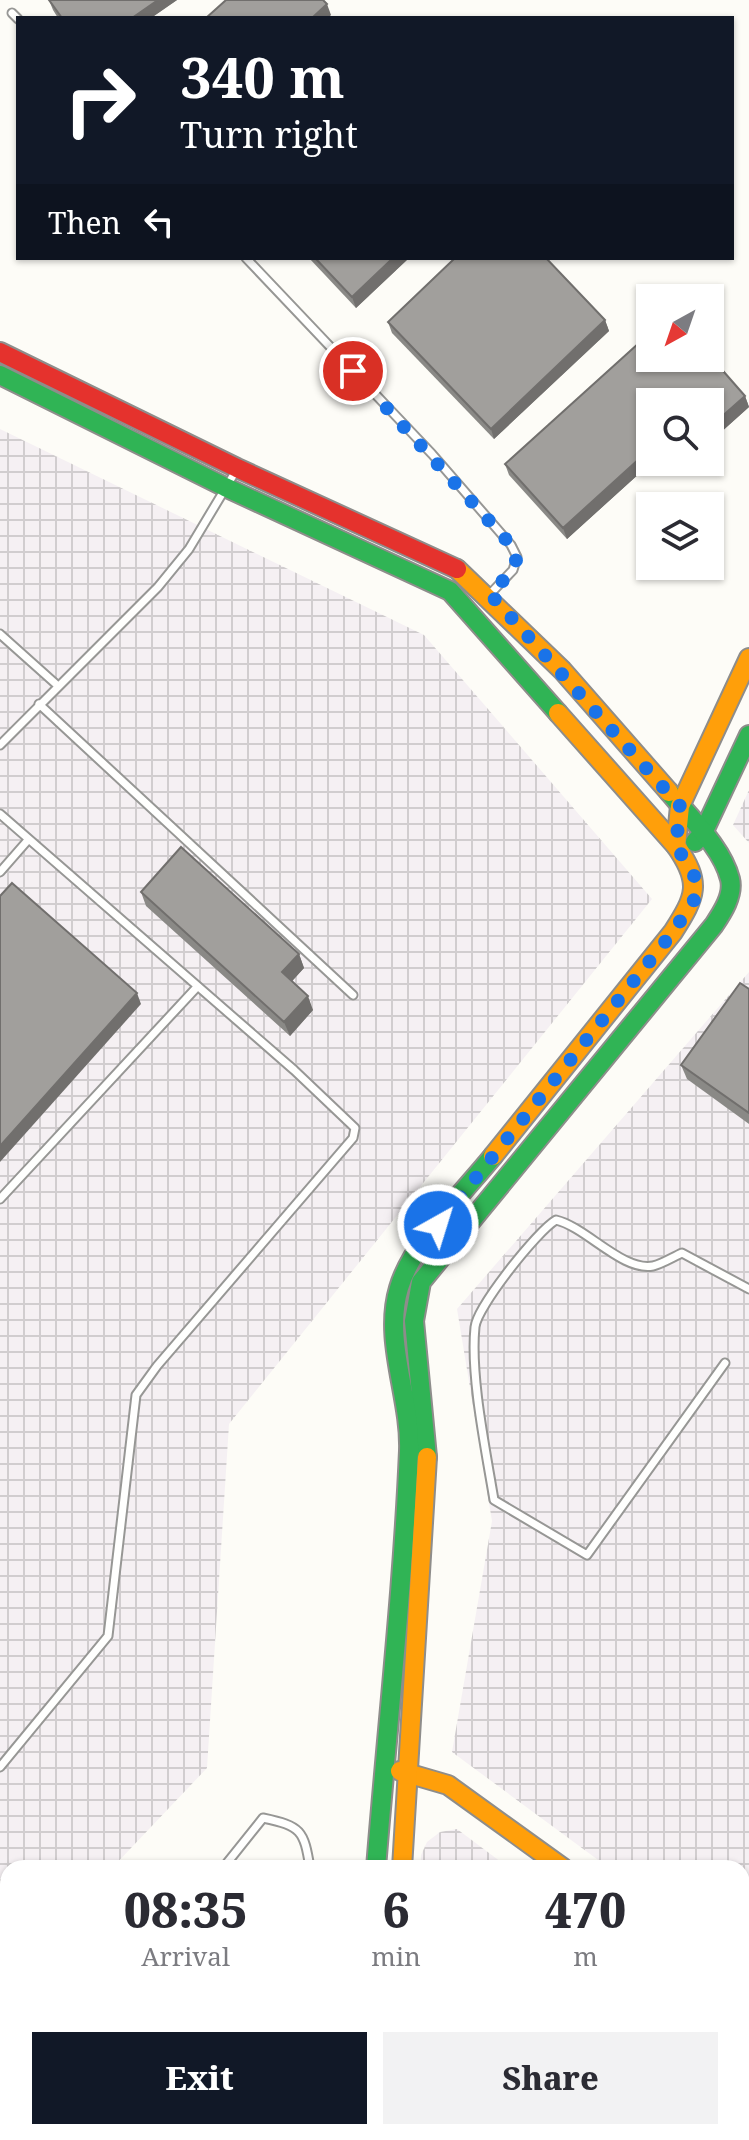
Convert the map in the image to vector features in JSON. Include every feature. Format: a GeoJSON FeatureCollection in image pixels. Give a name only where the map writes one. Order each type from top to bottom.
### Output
{"type":"FeatureCollection","features":[{"type":"Feature","properties":{"kind":"street"},"geometry":{"type":"LineString","coordinates":[[0,352],[237,468],[427,552],[460,570],[490,594],[680,806],[720,856],[730,879],[727,904],[714,925],[421,1282],[414,1321],[428,1445],[403,1860]]}},
{"type":"Feature","properties":{"kind":"street"},"geometry":{"type":"LineString","coordinates":[[0,375],[225,487],[450,591],[680,850],[694,875],[696,897],[673,932],[416,1252],[399,1286],[395,1335],[409,1447],[377,1860]]}},
{"type":"Feature","properties":{"kind":"street"},"geometry":{"type":"LineString","coordinates":[[680,850],[680,806],[749,658]]}},
{"type":"Feature","properties":{"kind":"street"},"geometry":{"type":"LineString","coordinates":[[680,850],[703,833],[749,735]]}},
{"type":"Feature","properties":{"kind":"street"},"geometry":{"type":"LineString","coordinates":[[385,1768],[410,1772],[448,1785],[552,1860]]}},
{"type":"Feature","properties":{"kind":"lane"},"geometry":{"type":"LineString","coordinates":[[248,260],[432,454],[511,545],[517,557],[513,570],[490,594]]}},
{"type":"Feature","properties":{"kind":"lane"},"geometry":{"type":"LineString","coordinates":[[0,743],[158,587],[189,549],[237,468]]}},
{"type":"Feature","properties":{"kind":"lane"},"geometry":{"type":"LineString","coordinates":[[0,634],[57,685]]}},
{"type":"Feature","properties":{"kind":"lane"},"geometry":{"type":"LineString","coordinates":[[39,704],[353,995]]}},
{"type":"Feature","properties":{"kind":"lane"},"geometry":{"type":"LineString","coordinates":[[0,814],[355,1128],[353,1138],[157,1366],[136,1395],[108,1636],[0,1767]]}},
{"type":"Feature","properties":{"kind":"lane"},"geometry":{"type":"LineString","coordinates":[[0,872],[28,840]]}},
{"type":"Feature","properties":{"kind":"lane"},"geometry":{"type":"LineString","coordinates":[[0,1199],[197,987]]}},
{"type":"Feature","properties":{"kind":"lane"},"geometry":{"type":"LineString","coordinates":[[725,1363],[587,1555],[494,1500],[477,1370],[475,1324],[519,1257],[546,1226],[556,1220],[571,1223],[625,1260],[651,1267],[682,1253],[749,1289]]}},
{"type":"Feature","properties":{"kind":"lane"},"geometry":{"type":"LineString","coordinates":[[229,1860],[263,1818],[292,1824],[305,1837],[309,1860]]}},
{"type":"Feature","properties":{"kind":"shaded area"},"geometry":{"type":"Polygon","coordinates":[[[0,429],[424,635],[652,899],[229,1424],[207,1768],[120,1860],[0,1860],[0,429]]]}},
{"type":"Feature","properties":{"kind":"shaded area"},"geometry":{"type":"Polygon","coordinates":[[[749,790],[749,843],[733,825],[749,790]]]}},
{"type":"Feature","properties":{"kind":"shaded area"},"geometry":{"type":"Polygon","coordinates":[[[749,972],[749,1860],[598,1860],[452,1752],[492,1521],[457,1309],[749,972]]]}},
{"type":"Feature","properties":{"kind":"shaded area"},"geometry":{"type":"Polygon","coordinates":[[[457,1829],[498,1860],[421,1860],[427,1842],[440,1832],[457,1829]]]}},
{"type":"Feature","properties":{"kind":"building"},"geometry":{"type":"Polygon","coordinates":[[[49,0],[158,0],[135,16],[61,16],[49,0]]]}},
{"type":"Feature","properties":{"kind":"building"},"geometry":{"type":"Polygon","coordinates":[[[226,0],[323,0],[327,4],[314,16],[208,16],[226,0]]]}},
{"type":"Feature","properties":{"kind":"building"},"geometry":{"type":"Polygon","coordinates":[[[317,260],[391,260],[352,297],[317,260]]]}},
{"type":"Feature","properties":{"kind":"building"},"geometry":{"type":"Polygon","coordinates":[[[453,260],[548,260],[605,320],[491,429],[388,322],[453,260]]]}},
{"type":"Feature","properties":{"kind":"building"},"geometry":{"type":"Polygon","coordinates":[[[636,346],[636,372],[724,372],[745,396],[724,415],[724,388],[636,388],[636,462],[563,528],[505,464],[636,346]]]}},
{"type":"Feature","properties":{"kind":"building"},"geometry":{"type":"Polygon","coordinates":[[[181,847],[299,954],[282,972],[308,996],[284,1022],[141,892],[181,847]]]}},
{"type":"Feature","properties":{"kind":"building"},"geometry":{"type":"Polygon","coordinates":[[[12,883],[137,993],[0,1146],[0,896],[12,883]]]}},
{"type":"Feature","properties":{"kind":"building"},"geometry":{"type":"Polygon","coordinates":[[[740,983],[749,989],[749,1113],[681,1065],[740,983]]]}},
{"type":"Feature","properties":{"kind":"traffic: fast"},"geometry":{"type":"LineString","coordinates":[[0,375],[225,487],[450,591],[558,713]]}},
{"type":"Feature","properties":{"kind":"traffic: fast"},"geometry":{"type":"LineString","coordinates":[[695,842],[703,833],[749,735]]}},
{"type":"Feature","properties":{"kind":"traffic: fast"},"geometry":{"type":"LineString","coordinates":[[427,1457],[414,1321],[421,1282],[714,925],[729,897],[730,879],[720,855],[669,792]]}},
{"type":"Feature","properties":{"kind":"traffic: fast"},"geometry":{"type":"LineString","coordinates":[[377,1860],[409,1451],[396,1349],[395,1308],[399,1288],[415,1254],[493,1156]]}},
{"type":"Feature","properties":{"kind":"traffic: slow"},"geometry":{"type":"LineString","coordinates":[[457,569],[562,670],[669,792]]}},
{"type":"Feature","properties":{"kind":"traffic: slow"},"geometry":{"type":"LineString","coordinates":[[676,846],[680,806],[749,658]]}},
{"type":"Feature","properties":{"kind":"traffic: slow"},"geometry":{"type":"LineString","coordinates":[[493,1156],[673,932],[687,909],[693,889],[690,870],[676,846],[558,713]]}},
{"type":"Feature","properties":{"kind":"traffic: slow"},"geometry":{"type":"LineString","coordinates":[[402,1860],[427,1457]]}},
{"type":"Feature","properties":{"kind":"traffic: slow"},"geometry":{"type":"LineString","coordinates":[[400,1771],[448,1785],[552,1860]]}},
{"type":"Feature","properties":{"kind":"traffic: jam"},"geometry":{"type":"LineString","coordinates":[[0,352],[237,468],[457,569]]}},
{"type":"Feature","properties":{"kind":"route"},"geometry":{"type":"LineString","coordinates":[[353,371],[432,454],[511,545],[517,557],[513,570],[490,594],[680,806],[676,846],[694,875],[696,897],[673,932],[438,1225]]}}]}
